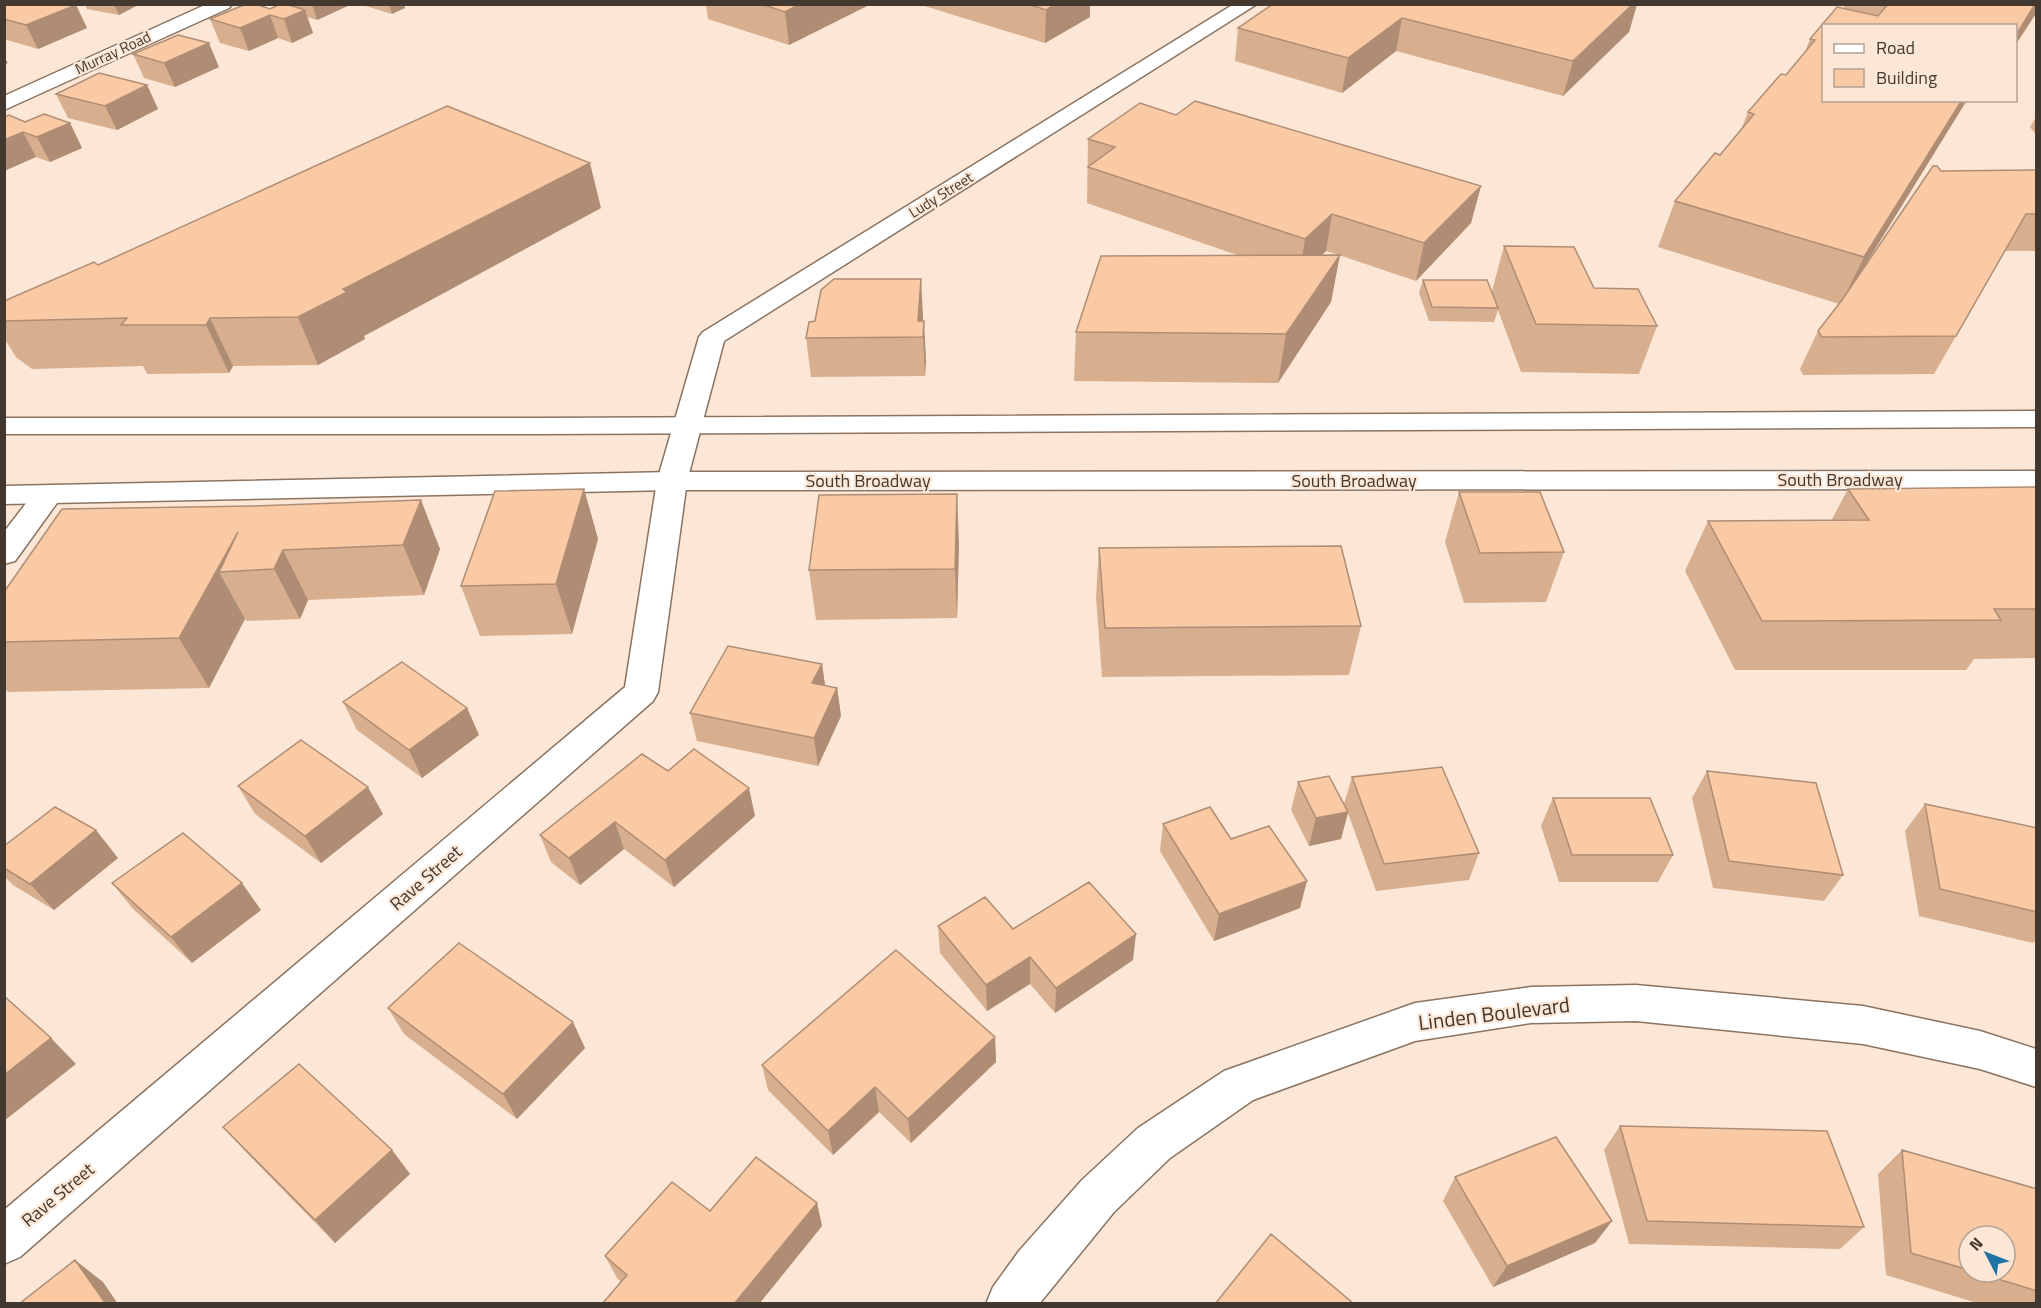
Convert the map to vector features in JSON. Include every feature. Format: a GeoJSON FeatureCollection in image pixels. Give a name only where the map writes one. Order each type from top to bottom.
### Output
{"type":"FeatureCollection","features":[{"type":"Feature","properties":{"kind":"main road","name":"Murray Road"},"geometry":{"type":"LineString","coordinates":[[4,104],[223,4]]}},
{"type":"Feature","properties":{"kind":"main road","name":"Ludy Street"},"geometry":{"type":"LineString","coordinates":[[687,425],[712,337],[1248,4]]}},
{"type":"Feature","properties":{"kind":"main road"},"geometry":{"type":"LineString","coordinates":[[4,426],[2037,419]]}},
{"type":"Feature","properties":{"kind":"main road","name":"Rave Street"},"geometry":{"type":"LineString","coordinates":[[4,1240],[640,692],[672,481],[687,425]]}},
{"type":"Feature","properties":{"kind":"main road","name":"South Broadway"},"geometry":{"type":"LineString","coordinates":[[4,495],[47,496],[672,481],[2037,480]]}},
{"type":"Feature","properties":{"kind":"main road"},"geometry":{"type":"LineString","coordinates":[[4,554],[47,496]]}},
{"type":"Feature","properties":{"kind":"main road","name":"Linden Boulevard"},"geometry":{"type":"LineString","coordinates":[[1010,1304],[1036,1268],[1098,1196],[1164,1137],[1239,1085],[1415,1022],[1531,1005],[1636,1003],[1863,1025],[1980,1050],[2037,1068]]}},
{"type":"Feature","properties":{"kind":"building"},"geometry":{"type":"Polygon","coordinates":[[[5,4],[76,5],[26,25],[4,19],[5,4]]]}},
{"type":"Feature","properties":{"kind":"building"},"geometry":{"type":"Polygon","coordinates":[[[246,4],[255,4],[270,9],[286,4],[305,10],[284,19],[270,15],[240,28],[210,19],[246,4]]]}},
{"type":"Feature","properties":{"kind":"building"},"geometry":{"type":"Polygon","coordinates":[[[761,4],[800,4],[785,12],[761,4]]]}},
{"type":"Feature","properties":{"kind":"building"},"geometry":{"type":"Polygon","coordinates":[[[1028,4],[1055,4],[1046,10],[1028,4]]]}},
{"type":"Feature","properties":{"kind":"building"},"geometry":{"type":"Polygon","coordinates":[[[1273,4],[1633,4],[1573,61],[1402,18],[1348,58],[1238,28],[1273,4]]]}},
{"type":"Feature","properties":{"kind":"building"},"geometry":{"type":"Polygon","coordinates":[[[1888,4],[2035,4],[2017,33],[2017,24],[1823,24],[1837,7],[1878,16],[1888,4]]]}},
{"type":"Feature","properties":{"kind":"building"},"geometry":{"type":"Polygon","coordinates":[[[1822,25],[1822,102],[1961,102],[1864,257],[1675,201],[1715,153],[1720,155],[1754,114],[1748,112],[1781,74],[1786,75],[1815,40],[1810,39],[1822,25]]]}},
{"type":"Feature","properties":{"kind":"building"},"geometry":{"type":"Polygon","coordinates":[[[178,35],[209,43],[164,63],[133,54],[178,35]]]}},
{"type":"Feature","properties":{"kind":"building"},"geometry":{"type":"Polygon","coordinates":[[[99,73],[147,85],[105,106],[56,94],[99,73]]]}},
{"type":"Feature","properties":{"kind":"building"},"geometry":{"type":"Polygon","coordinates":[[[1195,101],[1481,186],[1424,243],[1332,214],[1305,239],[1088,167],[1115,147],[1088,139],[1140,103],[1176,115],[1195,101]]]}},
{"type":"Feature","properties":{"kind":"building"},"geometry":{"type":"Polygon","coordinates":[[[447,106],[590,163],[343,289],[347,292],[298,317],[210,318],[206,325],[121,325],[127,318],[4,321],[4,301],[94,262],[98,265],[447,106]]]}},
{"type":"Feature","properties":{"kind":"building"},"geometry":{"type":"Polygon","coordinates":[[[44,114],[70,123],[37,137],[23,132],[4,140],[4,117],[9,115],[25,122],[44,114]]]}},
{"type":"Feature","properties":{"kind":"building"},"geometry":{"type":"Polygon","coordinates":[[[1933,166],[1937,166],[1941,171],[2037,170],[2037,214],[2026,214],[1956,336],[1822,337],[1818,331],[1842,300],[1933,166]]]}},
{"type":"Feature","properties":{"kind":"building"},"geometry":{"type":"Polygon","coordinates":[[[1504,246],[1574,247],[1594,288],[1638,289],[1657,326],[1536,324],[1504,246]]]}},
{"type":"Feature","properties":{"kind":"building"},"geometry":{"type":"Polygon","coordinates":[[[1340,255],[1286,334],[1076,332],[1101,256],[1340,255]]]}},
{"type":"Feature","properties":{"kind":"building"},"geometry":{"type":"Polygon","coordinates":[[[834,279],[921,279],[918,321],[924,321],[923,337],[806,338],[809,322],[815,321],[821,290],[834,279]]]}},
{"type":"Feature","properties":{"kind":"building"},"geometry":{"type":"Polygon","coordinates":[[[1423,280],[1487,280],[1498,308],[1432,307],[1423,280]]]}},
{"type":"Feature","properties":{"kind":"building"},"geometry":{"type":"Polygon","coordinates":[[[2037,487],[2037,609],[1994,609],[2001,620],[1762,621],[1708,521],[1869,520],[1848,489],[2037,487]]]}},
{"type":"Feature","properties":{"kind":"building"},"geometry":{"type":"Polygon","coordinates":[[[584,489],[556,584],[461,586],[495,491],[584,489]]]}},
{"type":"Feature","properties":{"kind":"building"},"geometry":{"type":"Polygon","coordinates":[[[1459,492],[1540,492],[1564,552],[1480,553],[1459,492]]]}},
{"type":"Feature","properties":{"kind":"building"},"geometry":{"type":"Polygon","coordinates":[[[957,494],[955,569],[809,570],[819,495],[957,494]]]}},
{"type":"Feature","properties":{"kind":"building"},"geometry":{"type":"Polygon","coordinates":[[[421,500],[403,545],[283,550],[274,569],[219,572],[238,532],[179,638],[4,642],[4,592],[62,509],[421,500]]]}},
{"type":"Feature","properties":{"kind":"building"},"geometry":{"type":"Polygon","coordinates":[[[1341,546],[1361,626],[1105,628],[1099,548],[1341,546]]]}},
{"type":"Feature","properties":{"kind":"building"},"geometry":{"type":"Polygon","coordinates":[[[728,646],[822,664],[812,683],[837,688],[814,738],[690,713],[728,646]]]}},
{"type":"Feature","properties":{"kind":"building"},"geometry":{"type":"Polygon","coordinates":[[[402,662],[467,708],[409,750],[343,702],[402,662]]]}},
{"type":"Feature","properties":{"kind":"building"},"geometry":{"type":"Polygon","coordinates":[[[301,740],[368,787],[305,836],[238,786],[301,740]]]}},
{"type":"Feature","properties":{"kind":"building"},"geometry":{"type":"Polygon","coordinates":[[[694,749],[749,788],[665,860],[615,822],[569,858],[540,835],[642,754],[668,771],[694,749]]]}},
{"type":"Feature","properties":{"kind":"building"},"geometry":{"type":"Polygon","coordinates":[[[1442,767],[1479,853],[1384,864],[1352,777],[1442,767]]]}},
{"type":"Feature","properties":{"kind":"building"},"geometry":{"type":"Polygon","coordinates":[[[1707,771],[1816,783],[1843,875],[1729,861],[1707,771]]]}},
{"type":"Feature","properties":{"kind":"building"},"geometry":{"type":"Polygon","coordinates":[[[1329,776],[1348,812],[1316,818],[1298,782],[1329,776]]]}},
{"type":"Feature","properties":{"kind":"building"},"geometry":{"type":"Polygon","coordinates":[[[1553,798],[1650,798],[1673,855],[1572,855],[1553,798]]]}},
{"type":"Feature","properties":{"kind":"building"},"geometry":{"type":"Polygon","coordinates":[[[1925,804],[2037,828],[2037,912],[1940,889],[1925,804]]]}},
{"type":"Feature","properties":{"kind":"building"},"geometry":{"type":"Polygon","coordinates":[[[55,807],[96,830],[30,884],[4,868],[4,846],[55,807]]]}},
{"type":"Feature","properties":{"kind":"building"},"geometry":{"type":"Polygon","coordinates":[[[1210,807],[1231,839],[1269,826],[1307,881],[1219,914],[1163,824],[1210,807]]]}},
{"type":"Feature","properties":{"kind":"building"},"geometry":{"type":"Polygon","coordinates":[[[183,833],[242,883],[171,937],[112,883],[183,833]]]}},
{"type":"Feature","properties":{"kind":"building"},"geometry":{"type":"Polygon","coordinates":[[[1089,882],[1136,934],[1056,988],[1030,957],[986,985],[938,926],[985,897],[1013,929],[1089,882]]]}},
{"type":"Feature","properties":{"kind":"building"},"geometry":{"type":"Polygon","coordinates":[[[459,943],[573,1022],[503,1094],[388,1008],[459,943]]]}},
{"type":"Feature","properties":{"kind":"building"},"geometry":{"type":"Polygon","coordinates":[[[896,950],[995,1037],[908,1119],[875,1087],[828,1131],[762,1065],[896,950]]]}},
{"type":"Feature","properties":{"kind":"building"},"geometry":{"type":"Polygon","coordinates":[[[4,996],[51,1038],[4,1075],[4,996]]]}},
{"type":"Feature","properties":{"kind":"building"},"geometry":{"type":"Polygon","coordinates":[[[299,1064],[392,1150],[315,1220],[223,1127],[299,1064]]]}},
{"type":"Feature","properties":{"kind":"building"},"geometry":{"type":"Polygon","coordinates":[[[1620,1126],[1827,1131],[1864,1227],[1647,1221],[1620,1126]]]}},
{"type":"Feature","properties":{"kind":"building"},"geometry":{"type":"Polygon","coordinates":[[[1556,1137],[1612,1221],[1507,1266],[1455,1177],[1556,1137]]]}},
{"type":"Feature","properties":{"kind":"building"},"geometry":{"type":"Polygon","coordinates":[[[1902,1150],[2037,1189],[2037,1291],[2014,1284],[2017,1284],[2017,1224],[1957,1224],[1957,1266],[1911,1253],[1902,1150]]]}},
{"type":"Feature","properties":{"kind":"building"},"geometry":{"type":"Polygon","coordinates":[[[756,1157],[817,1203],[734,1304],[602,1304],[627,1275],[605,1256],[672,1182],[710,1211],[756,1157]]]}},
{"type":"Feature","properties":{"kind":"building"},"geometry":{"type":"Polygon","coordinates":[[[1271,1234],[1354,1304],[1215,1304],[1271,1234]]]}},
{"type":"Feature","properties":{"kind":"building"},"geometry":{"type":"Polygon","coordinates":[[[75,1260],[106,1304],[19,1304],[75,1260]]]}}]}
